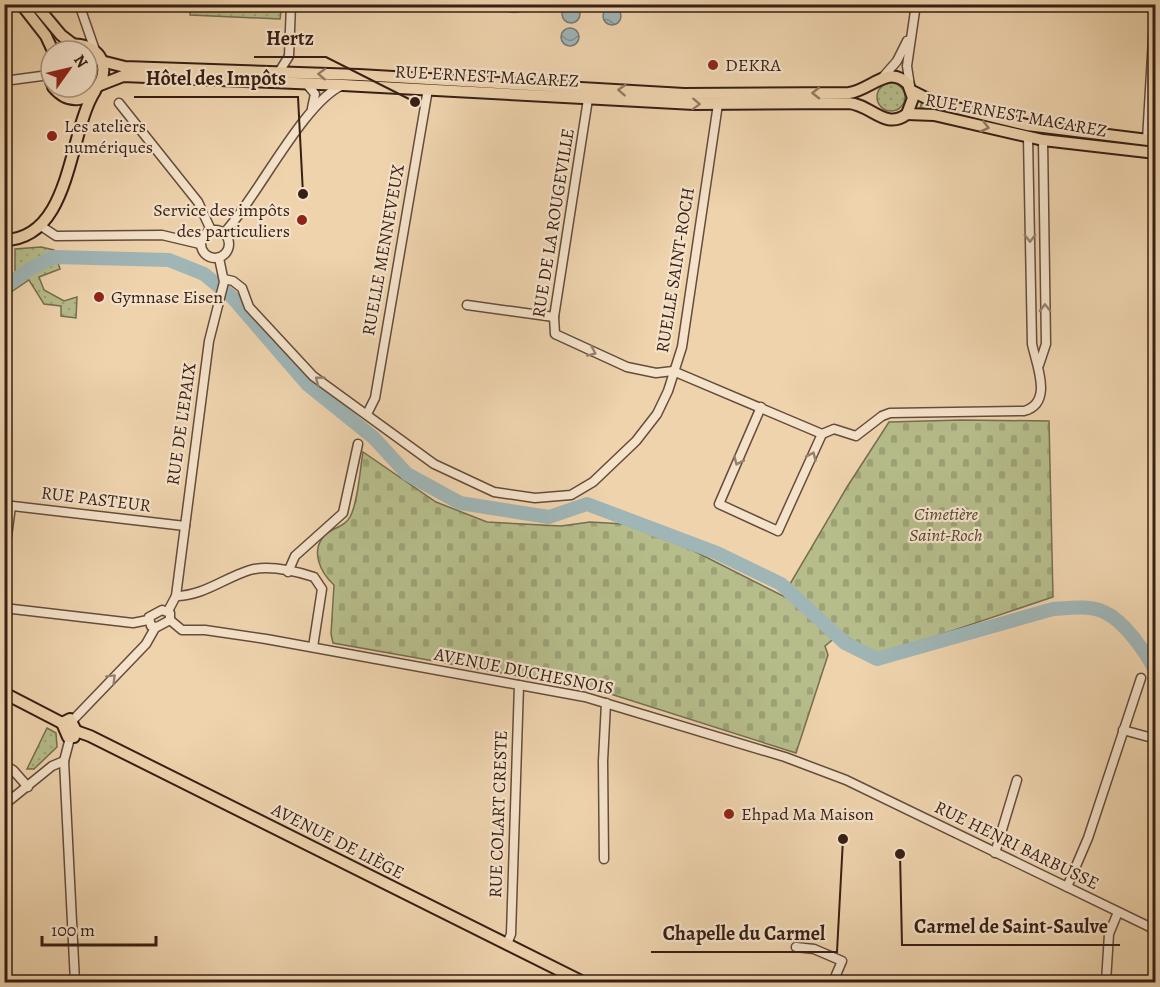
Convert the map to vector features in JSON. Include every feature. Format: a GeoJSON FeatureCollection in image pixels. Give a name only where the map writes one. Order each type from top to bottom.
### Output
{"type":"FeatureCollection","features":[{"type":"Feature","properties":{"kind":"main road"},"geometry":{"type":"LineString","coordinates":[[21,4],[47,39]]}},
{"type":"Feature","properties":{"kind":"main road"},"geometry":{"type":"LineString","coordinates":[[35,4],[66,39]]}},
{"type":"Feature","properties":{"kind":"main road","name":"RUE ERNEST MACAREZ"},"geometry":{"type":"LineString","coordinates":[[99,57],[125,66],[691,94],[849,93],[873,84],[883,77],[898,77],[936,104],[1027,125],[1151,141]]}},
{"type":"Feature","properties":{"kind":"main road"},"geometry":{"type":"LineString","coordinates":[[99,60],[103,73],[99,83]]}},
{"type":"Feature","properties":{"kind":"main road","name":"RUE ERNEST MACAREZ"},"geometry":{"type":"LineString","coordinates":[[99,87],[123,76],[718,104],[848,103],[873,111],[880,118],[890,120],[907,114],[928,114],[1043,140],[1155,153]]}},
{"type":"Feature","properties":{"kind":"main road"},"geometry":{"type":"LineString","coordinates":[[873,84],[868,99],[873,111]]}},
{"type":"Feature","properties":{"kind":"main road","name":"RUE ERNEST MACAREZ"},"geometry":{"type":"LineString","coordinates":[[907,114],[913,103],[911,88]]}},
{"type":"Feature","properties":{"kind":"main road"},"geometry":{"type":"LineString","coordinates":[[73,99],[83,115]]}},
{"type":"Feature","properties":{"kind":"main road"},"geometry":{"type":"LineString","coordinates":[[4,240],[23,237],[41,226],[56,203],[80,133],[83,115],[91,99]]}},
{"type":"Feature","properties":{"kind":"main road","name":"AVENUE DE LIÈGE"},"geometry":{"type":"LineString","coordinates":[[4,693],[70,728],[584,982]]}},
{"type":"Feature","properties":{"kind":"street"},"geometry":{"type":"LineString","coordinates":[[79,4],[92,39]]}},
{"type":"Feature","properties":{"kind":"street"},"geometry":{"type":"LineString","coordinates":[[279,72],[289,56],[291,4]]}},
{"type":"Feature","properties":{"kind":"street"},"geometry":{"type":"LineString","coordinates":[[911,88],[907,66],[916,4]]}},
{"type":"Feature","properties":{"kind":"street"},"geometry":{"type":"LineString","coordinates":[[1151,141],[1155,4]]}},
{"type":"Feature","properties":{"kind":"street"},"geometry":{"type":"LineString","coordinates":[[883,77],[899,58],[912,29]]}},
{"type":"Feature","properties":{"kind":"street"},"geometry":{"type":"LineString","coordinates":[[4,81],[39,79]]}},
{"type":"Feature","properties":{"kind":"street"},"geometry":{"type":"LineString","coordinates":[[306,83],[315,97],[311,111]]}},
{"type":"Feature","properties":{"kind":"street"},"geometry":{"type":"LineString","coordinates":[[224,233],[243,210],[311,111],[326,95],[343,85]]}},
{"type":"Feature","properties":{"kind":"street","name":"RUELLE MENNEVEUX"},"geometry":{"type":"LineString","coordinates":[[367,414],[375,398],[428,89]]}},
{"type":"Feature","properties":{"kind":"street","name":"RUE DE LA ROUGEVILLE"},"geometry":{"type":"LineString","coordinates":[[588,99],[554,317],[554,331],[562,339],[631,368],[656,373],[673,371]]}},
{"type":"Feature","properties":{"kind":"street"},"geometry":{"type":"LineString","coordinates":[[119,103],[198,202],[211,230]]}},
{"type":"Feature","properties":{"kind":"street","name":"RUELLE SAINT-ROCH"},"geometry":{"type":"LineString","coordinates":[[224,281],[233,281],[242,288],[249,307],[313,375],[434,464],[484,488],[531,498],[561,497],[581,491],[640,436],[662,404],[682,347],[718,104]]}},
{"type":"Feature","properties":{"kind":"street"},"geometry":{"type":"LineString","coordinates":[[761,407],[718,504],[778,531],[822,434],[834,429],[856,436],[879,417],[890,413],[1027,411],[1036,404],[1040,396],[1039,365],[1032,344],[1028,137]]}},
{"type":"Feature","properties":{"kind":"street"},"geometry":{"type":"LineString","coordinates":[[1039,365],[1046,344],[1043,140]]}},
{"type":"Feature","properties":{"kind":"street"},"geometry":{"type":"LineString","coordinates":[[1029,206],[1044,205]]}},
{"type":"Feature","properties":{"kind":"street"},"geometry":{"type":"LineString","coordinates":[[41,226],[56,236],[162,236],[200,244],[207,256],[219,258],[229,247],[229,239],[224,233],[211,230],[204,235],[200,244]]}},
{"type":"Feature","properties":{"kind":"street","name":"RUE DE L'EPAIX"},"geometry":{"type":"LineString","coordinates":[[176,596],[209,341],[224,281],[219,258]]}},
{"type":"Feature","properties":{"kind":"street"},"geometry":{"type":"LineString","coordinates":[[468,305],[554,317]]}},
{"type":"Feature","properties":{"kind":"street"},"geometry":{"type":"LineString","coordinates":[[673,371],[822,434]]}},
{"type":"Feature","properties":{"kind":"street"},"geometry":{"type":"LineString","coordinates":[[288,572],[295,556],[343,513],[358,444]]}},
{"type":"Feature","properties":{"kind":"street"},"geometry":{"type":"LineString","coordinates":[[4,559],[8,505]]}},
{"type":"Feature","properties":{"kind":"street","name":"RUE PASTEUR"},"geometry":{"type":"LineString","coordinates":[[8,505],[185,526]]}},
{"type":"Feature","properties":{"kind":"street"},"geometry":{"type":"LineString","coordinates":[[75,982],[64,761],[70,728],[146,644],[155,627],[169,615],[176,596],[195,594],[252,570],[268,568],[314,577],[321,584],[313,647]]}},
{"type":"Feature","properties":{"kind":"street"},"geometry":{"type":"LineString","coordinates":[[4,608],[133,623],[148,620],[152,614],[163,609],[169,615]]}},
{"type":"Feature","properties":{"kind":"street","name":"AVENUE DUCHESNOIS"},"geometry":{"type":"LineString","coordinates":[[169,615],[182,630],[205,630],[313,647],[606,703],[785,757],[865,789]]}},
{"type":"Feature","properties":{"kind":"street"},"geometry":{"type":"LineString","coordinates":[[148,620],[151,626],[155,627]]}},
{"type":"Feature","properties":{"kind":"street"},"geometry":{"type":"LineString","coordinates":[[1067,887],[1088,838],[1141,678]]}},
{"type":"Feature","properties":{"kind":"street","name":"RUE COLART CRESTE"},"geometry":{"type":"LineString","coordinates":[[507,944],[511,934],[519,685]]}},
{"type":"Feature","properties":{"kind":"street"},"geometry":{"type":"LineString","coordinates":[[604,859],[603,761],[606,703]]}},
{"type":"Feature","properties":{"kind":"street"},"geometry":{"type":"LineString","coordinates":[[1123,730],[1155,739]]}},
{"type":"Feature","properties":{"kind":"street"},"geometry":{"type":"LineString","coordinates":[[4,805],[52,766],[64,761]]}},
{"type":"Feature","properties":{"kind":"street"},"geometry":{"type":"LineString","coordinates":[[4,765],[13,770],[28,787]]}},
{"type":"Feature","properties":{"kind":"street"},"geometry":{"type":"LineString","coordinates":[[995,853],[1017,780]]}},
{"type":"Feature","properties":{"kind":"street","name":"RUE HENRI BARBUSSE"},"geometry":{"type":"LineString","coordinates":[[865,789],[1155,930]]}},
{"type":"Feature","properties":{"kind":"street"},"geometry":{"type":"LineString","coordinates":[[1106,982],[1109,934],[1118,912]]}},
{"type":"Feature","properties":{"kind":"street"},"geometry":{"type":"LineString","coordinates":[[796,947],[814,949],[842,961],[833,982]]}},
{"type":"Feature","properties":{"kind":"green space"},"geometry":{"type":"Polygon","coordinates":[[[190,5],[241,5],[241,10],[281,11],[280,19],[190,15],[190,5]]]}},
{"type":"Feature","properties":{"kind":"green space"},"geometry":{"type":"Polygon","coordinates":[[[891,83],[901,87],[905,97],[901,107],[891,111],[881,107],[877,97],[881,87],[891,83]]]}},
{"type":"Feature","properties":{"kind":"green space"},"geometry":{"type":"Polygon","coordinates":[[[922,102],[939,108],[1131,143],[1131,147],[1057,139],[920,108],[922,102]]]}},
{"type":"Feature","properties":{"kind":"green space"},"geometry":{"type":"Polygon","coordinates":[[[41,247],[54,250],[60,269],[39,277],[44,290],[64,301],[77,297],[76,318],[61,316],[61,306],[44,304],[29,280],[5,296],[5,280],[15,274],[15,249],[41,247]]]}},
{"type":"Feature","properties":{"kind":"green space","name":"Cimetière Saint-Roch"},"geometry":{"type":"Polygon","coordinates":[[[1049,421],[1053,597],[877,656],[841,633],[825,646],[828,655],[796,753],[598,690],[333,643],[331,634],[334,585],[321,568],[318,549],[324,536],[345,523],[353,511],[363,452],[436,502],[487,522],[561,526],[590,522],[624,524],[690,549],[783,596],[847,487],[889,422],[1049,421]]]}},
{"type":"Feature","properties":{"kind":"green space"},"geometry":{"type":"Polygon","coordinates":[[[47,728],[56,733],[57,747],[34,769],[27,769],[47,728]]]}},
{"type":"Feature","properties":{"kind":"water"},"geometry":{"type":"Polygon","coordinates":[[[496,5],[533,5],[524,11],[510,12],[496,5]]]}},
{"type":"Feature","properties":{"kind":"water"},"geometry":{"type":"Polygon","coordinates":[[[571,5],[577,8],[580,14],[577,20],[571,23],[565,20],[562,14],[565,8],[571,5]]]}},
{"type":"Feature","properties":{"kind":"water"},"geometry":{"type":"Polygon","coordinates":[[[612,7],[618,10],[621,16],[618,22],[612,25],[606,22],[603,16],[606,10],[612,7]]]}},
{"type":"Feature","properties":{"kind":"water"},"geometry":{"type":"Polygon","coordinates":[[[570,28],[576,31],[579,37],[576,43],[570,46],[564,43],[561,37],[564,31],[570,28]]]}},
{"type":"Feature","properties":{"kind":"waterway"},"geometry":{"type":"LineString","coordinates":[[4,288],[28,270],[54,257],[169,260],[204,274],[232,297],[307,384],[374,438],[407,474],[460,503],[549,517],[587,504],[717,553],[781,584],[845,643],[877,659],[1053,609],[1086,608],[1104,612],[1120,622],[1141,647],[1156,672]]}},
{"type":"Feature","properties":{"kind":"place","name":"DEKRA"},"geometry":{"type":"Point","coordinates":[713,65]}},
{"type":"Feature","properties":{"kind":"place","name":"Hertz"},"geometry":{"type":"Point","coordinates":[415,102]}},
{"type":"Feature","properties":{"kind":"place","name":"Les ateliers numériques"},"geometry":{"type":"Point","coordinates":[52,136]}},
{"type":"Feature","properties":{"kind":"place","name":"Hôtel des Impôts"},"geometry":{"type":"Point","coordinates":[303,194]}},
{"type":"Feature","properties":{"kind":"place","name":"Service des impôts des particuliers"},"geometry":{"type":"Point","coordinates":[302,220]}},
{"type":"Feature","properties":{"kind":"place","name":"Gymnase Eisen"},"geometry":{"type":"Point","coordinates":[99,297]}},
{"type":"Feature","properties":{"kind":"place","name":"Ehpad Ma Maison"},"geometry":{"type":"Point","coordinates":[729,814]}},
{"type":"Feature","properties":{"kind":"place","name":"Chapelle du Carmel"},"geometry":{"type":"Point","coordinates":[843,839]}},
{"type":"Feature","properties":{"kind":"place","name":"Carmel de Saint-Saulve"},"geometry":{"type":"Point","coordinates":[900,854]}}]}
